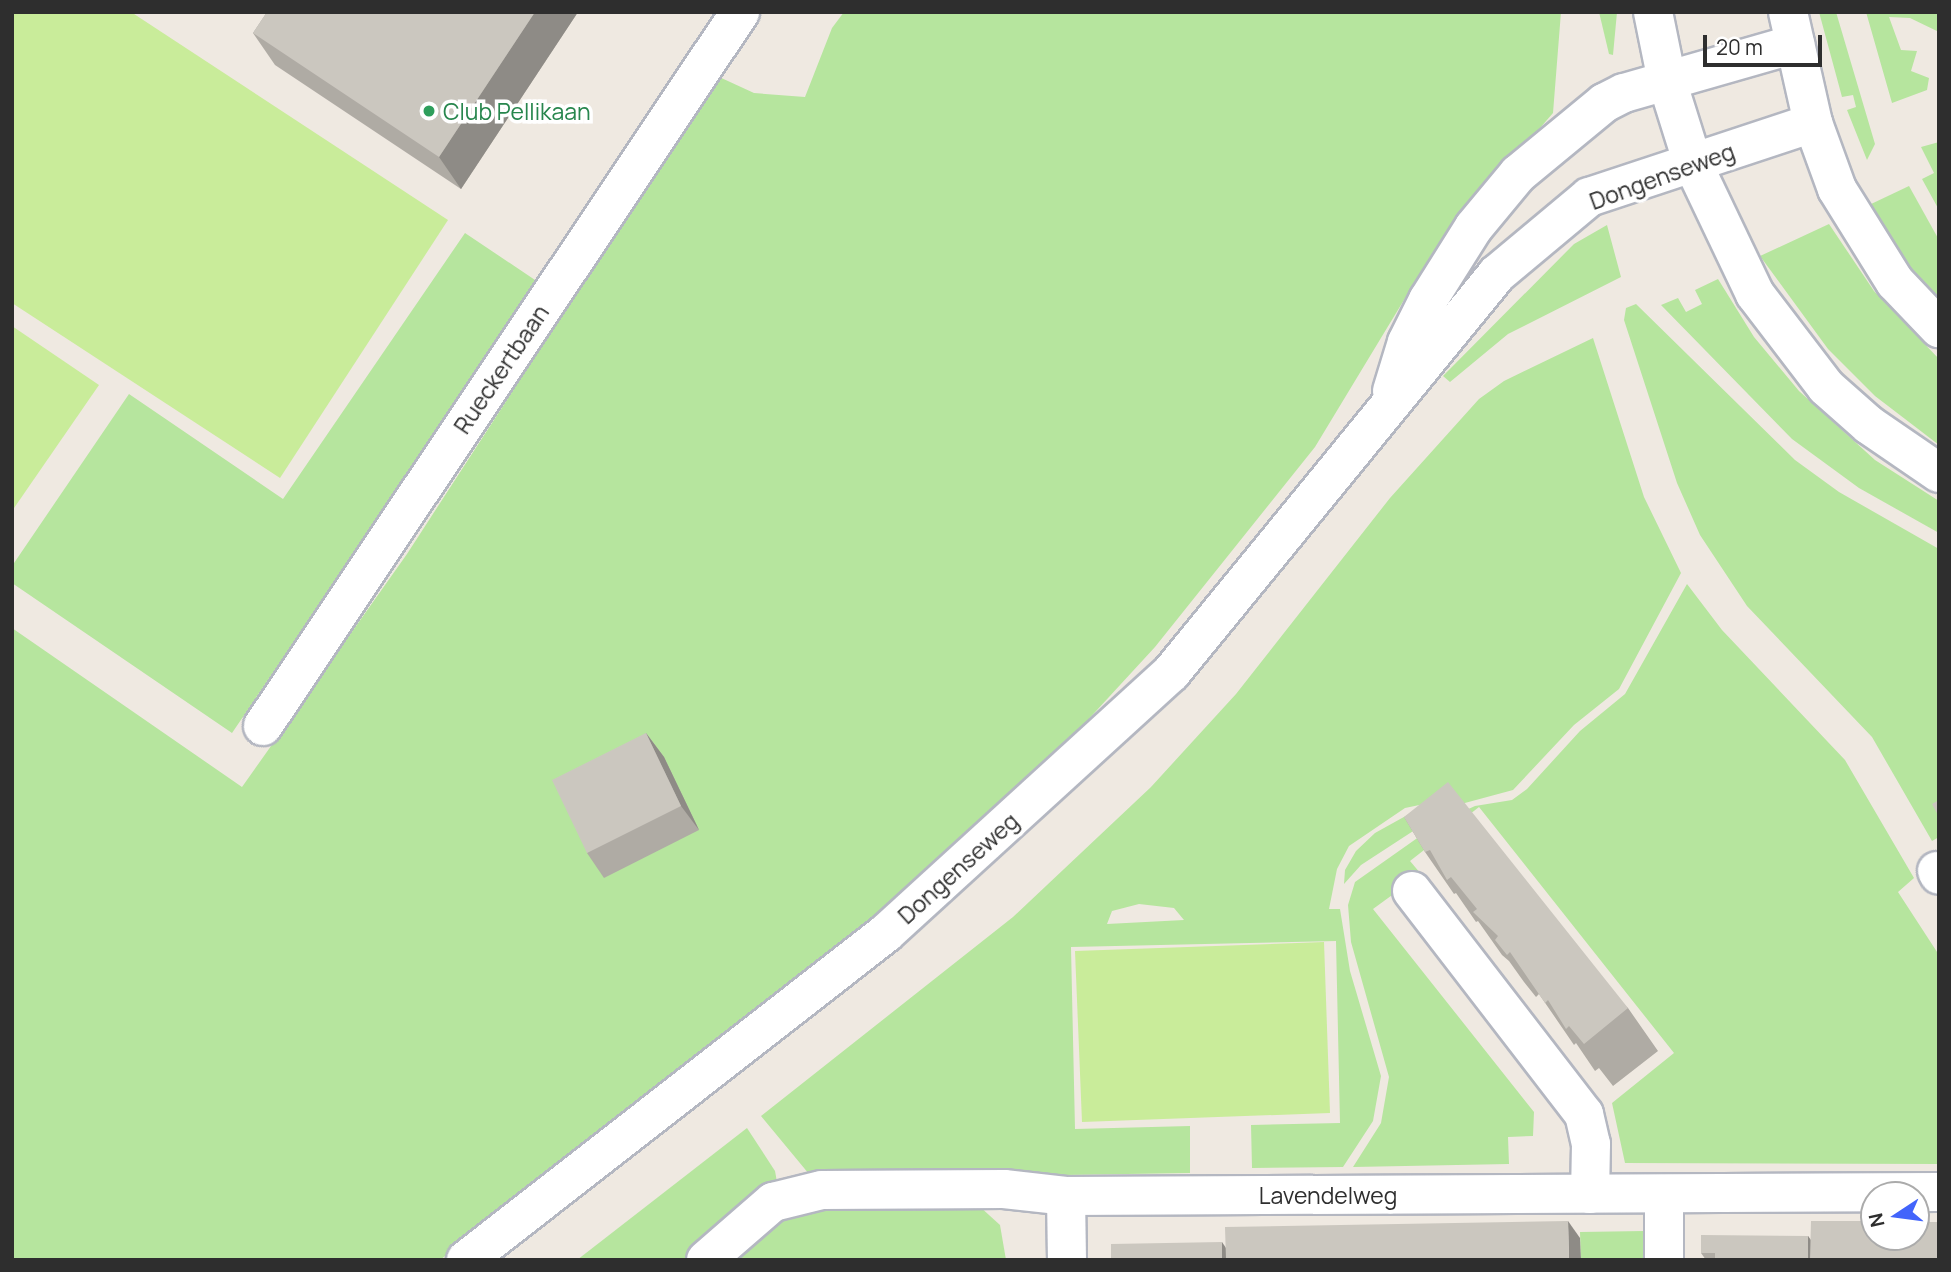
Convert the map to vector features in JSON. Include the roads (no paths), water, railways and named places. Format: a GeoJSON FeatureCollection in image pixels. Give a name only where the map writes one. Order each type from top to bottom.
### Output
{"type":"FeatureCollection","features":[{"type":"Feature","properties":{"kind":"street","name":"Rueckertbaan"},"geometry":{"type":"LineString","coordinates":[[263,726],[740,12]]}},
{"type":"Feature","properties":{"kind":"street"},"geometry":{"type":"LineString","coordinates":[[1653,12],[1667,81],[1693,164],[1755,294],[1788,341],[1826,387],[1869,425],[1939,472]]}},
{"type":"Feature","properties":{"kind":"street"},"geometry":{"type":"LineString","coordinates":[[1791,28],[1813,123],[1837,189],[1869,245],[1895,282],[1939,328]]}},
{"type":"Feature","properties":{"kind":"street","name":"Dongenseweg"},"geometry":{"type":"LineString","coordinates":[[1387,410],[1407,342],[1428,300],[1474,226],[1518,174],[1604,103],[1667,81],[1791,28]]}},
{"type":"Feature","properties":{"kind":"street","name":"Dongenseweg"},"geometry":{"type":"LineString","coordinates":[[466,1260],[886,933],[1171,673],[1497,274],[1589,197],[1813,123]]}},
{"type":"Feature","properties":{"kind":"street"},"geometry":{"type":"LineString","coordinates":[[1412,891],[1584,1114],[1591,1144],[1590,1194]]}},
{"type":"Feature","properties":{"kind":"street","name":"Lavendelweg"},"geometry":{"type":"LineString","coordinates":[[706,1260],[773,1202],[799,1192],[1004,1189],[1066,1196],[1939,1192]]}},
{"type":"Feature","properties":{"kind":"street"},"geometry":{"type":"LineString","coordinates":[[1664,1194],[1664,1260]]}},
{"type":"Feature","properties":{"kind":"street"},"geometry":{"type":"LineString","coordinates":[[1066,1196],[1067,1260]]}},
{"type":"Feature","properties":{"kind":"place","name":"Club Pellikaan"},"geometry":{"type":"Point","coordinates":[429,111]}}]}
